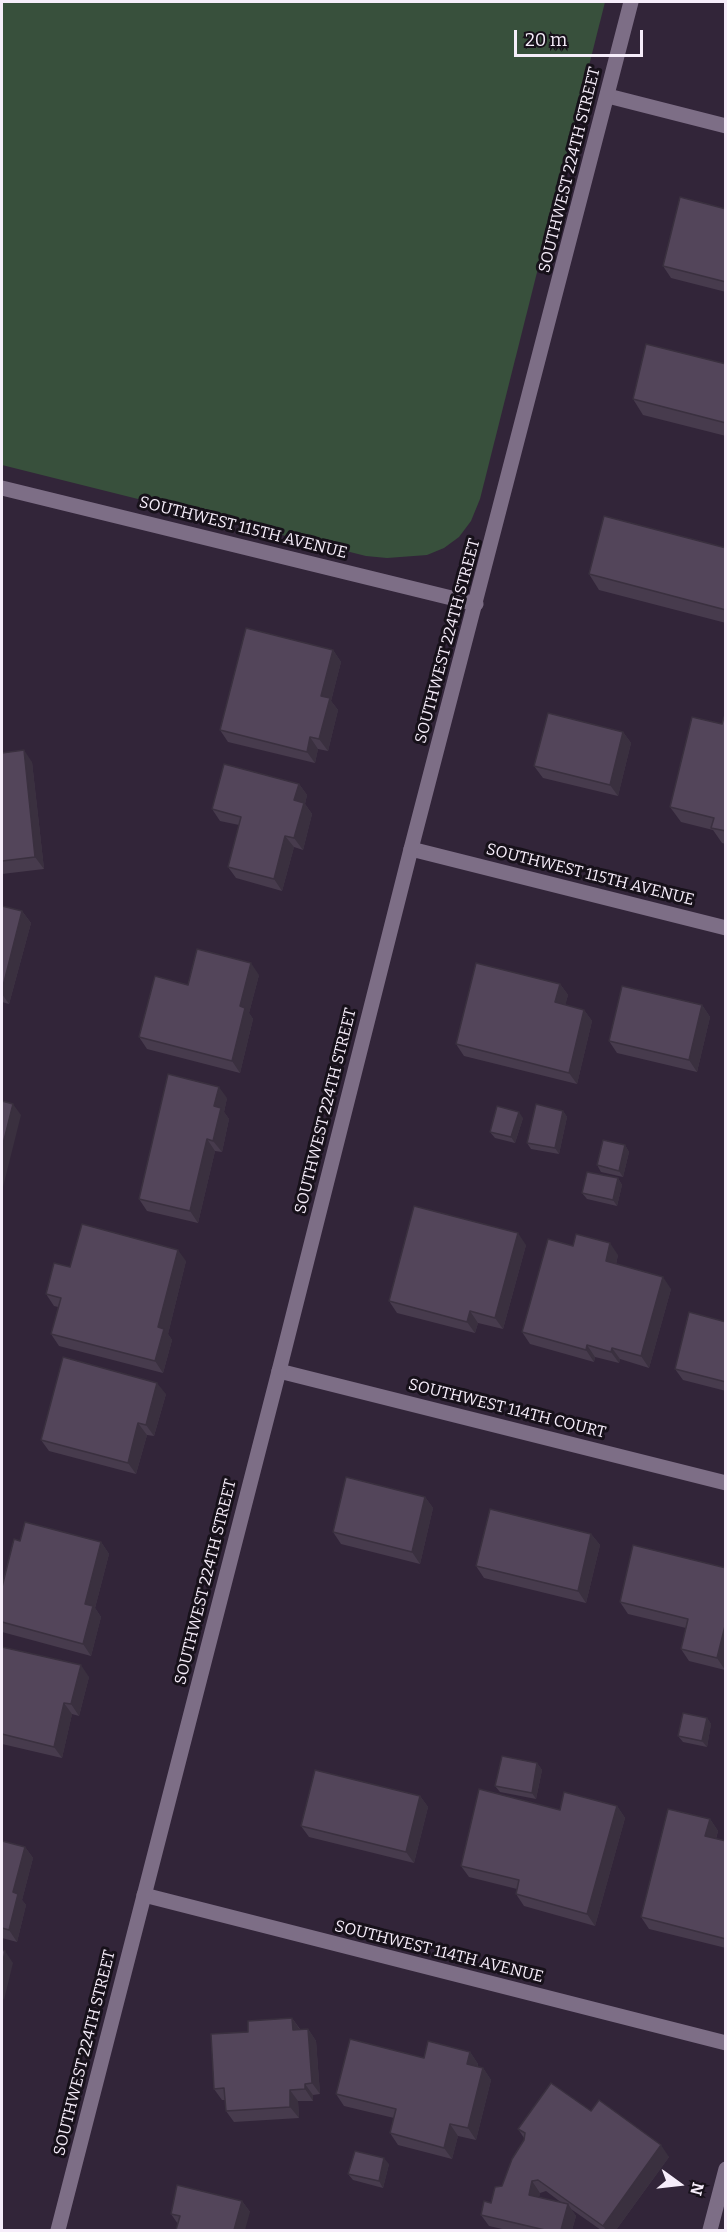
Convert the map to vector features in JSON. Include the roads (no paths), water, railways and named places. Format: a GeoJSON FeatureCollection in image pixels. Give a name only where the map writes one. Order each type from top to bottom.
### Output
{"type":"FeatureCollection","features":[{"type":"Feature","properties":{"kind":"street","name":"SOUTHWEST 224TH STREET"},"geometry":{"type":"LineString","coordinates":[[58,2230],[411,849],[631,2]]}},
{"type":"Feature","properties":{"kind":"street"},"geometry":{"type":"LineString","coordinates":[[608,96],[726,126]]}},
{"type":"Feature","properties":{"kind":"street","name":"SOUTHWEST 115TH AVENUE"},"geometry":{"type":"LineString","coordinates":[[2,488],[476,604]]}},
{"type":"Feature","properties":{"kind":"street","name":"SOUTHWEST 115TH AVENUE"},"geometry":{"type":"LineString","coordinates":[[411,849],[726,928]]}},
{"type":"Feature","properties":{"kind":"street","name":"SOUTHWEST 114TH COURT"},"geometry":{"type":"LineString","coordinates":[[279,1371],[726,1483]]}},
{"type":"Feature","properties":{"kind":"street","name":"SOUTHWEST 114TH AVENUE"},"geometry":{"type":"LineString","coordinates":[[144,1895],[726,2043]]}},
{"type":"Feature","properties":{"kind":"street"},"geometry":{"type":"LineString","coordinates":[[710,2230],[726,2169]]}}]}
